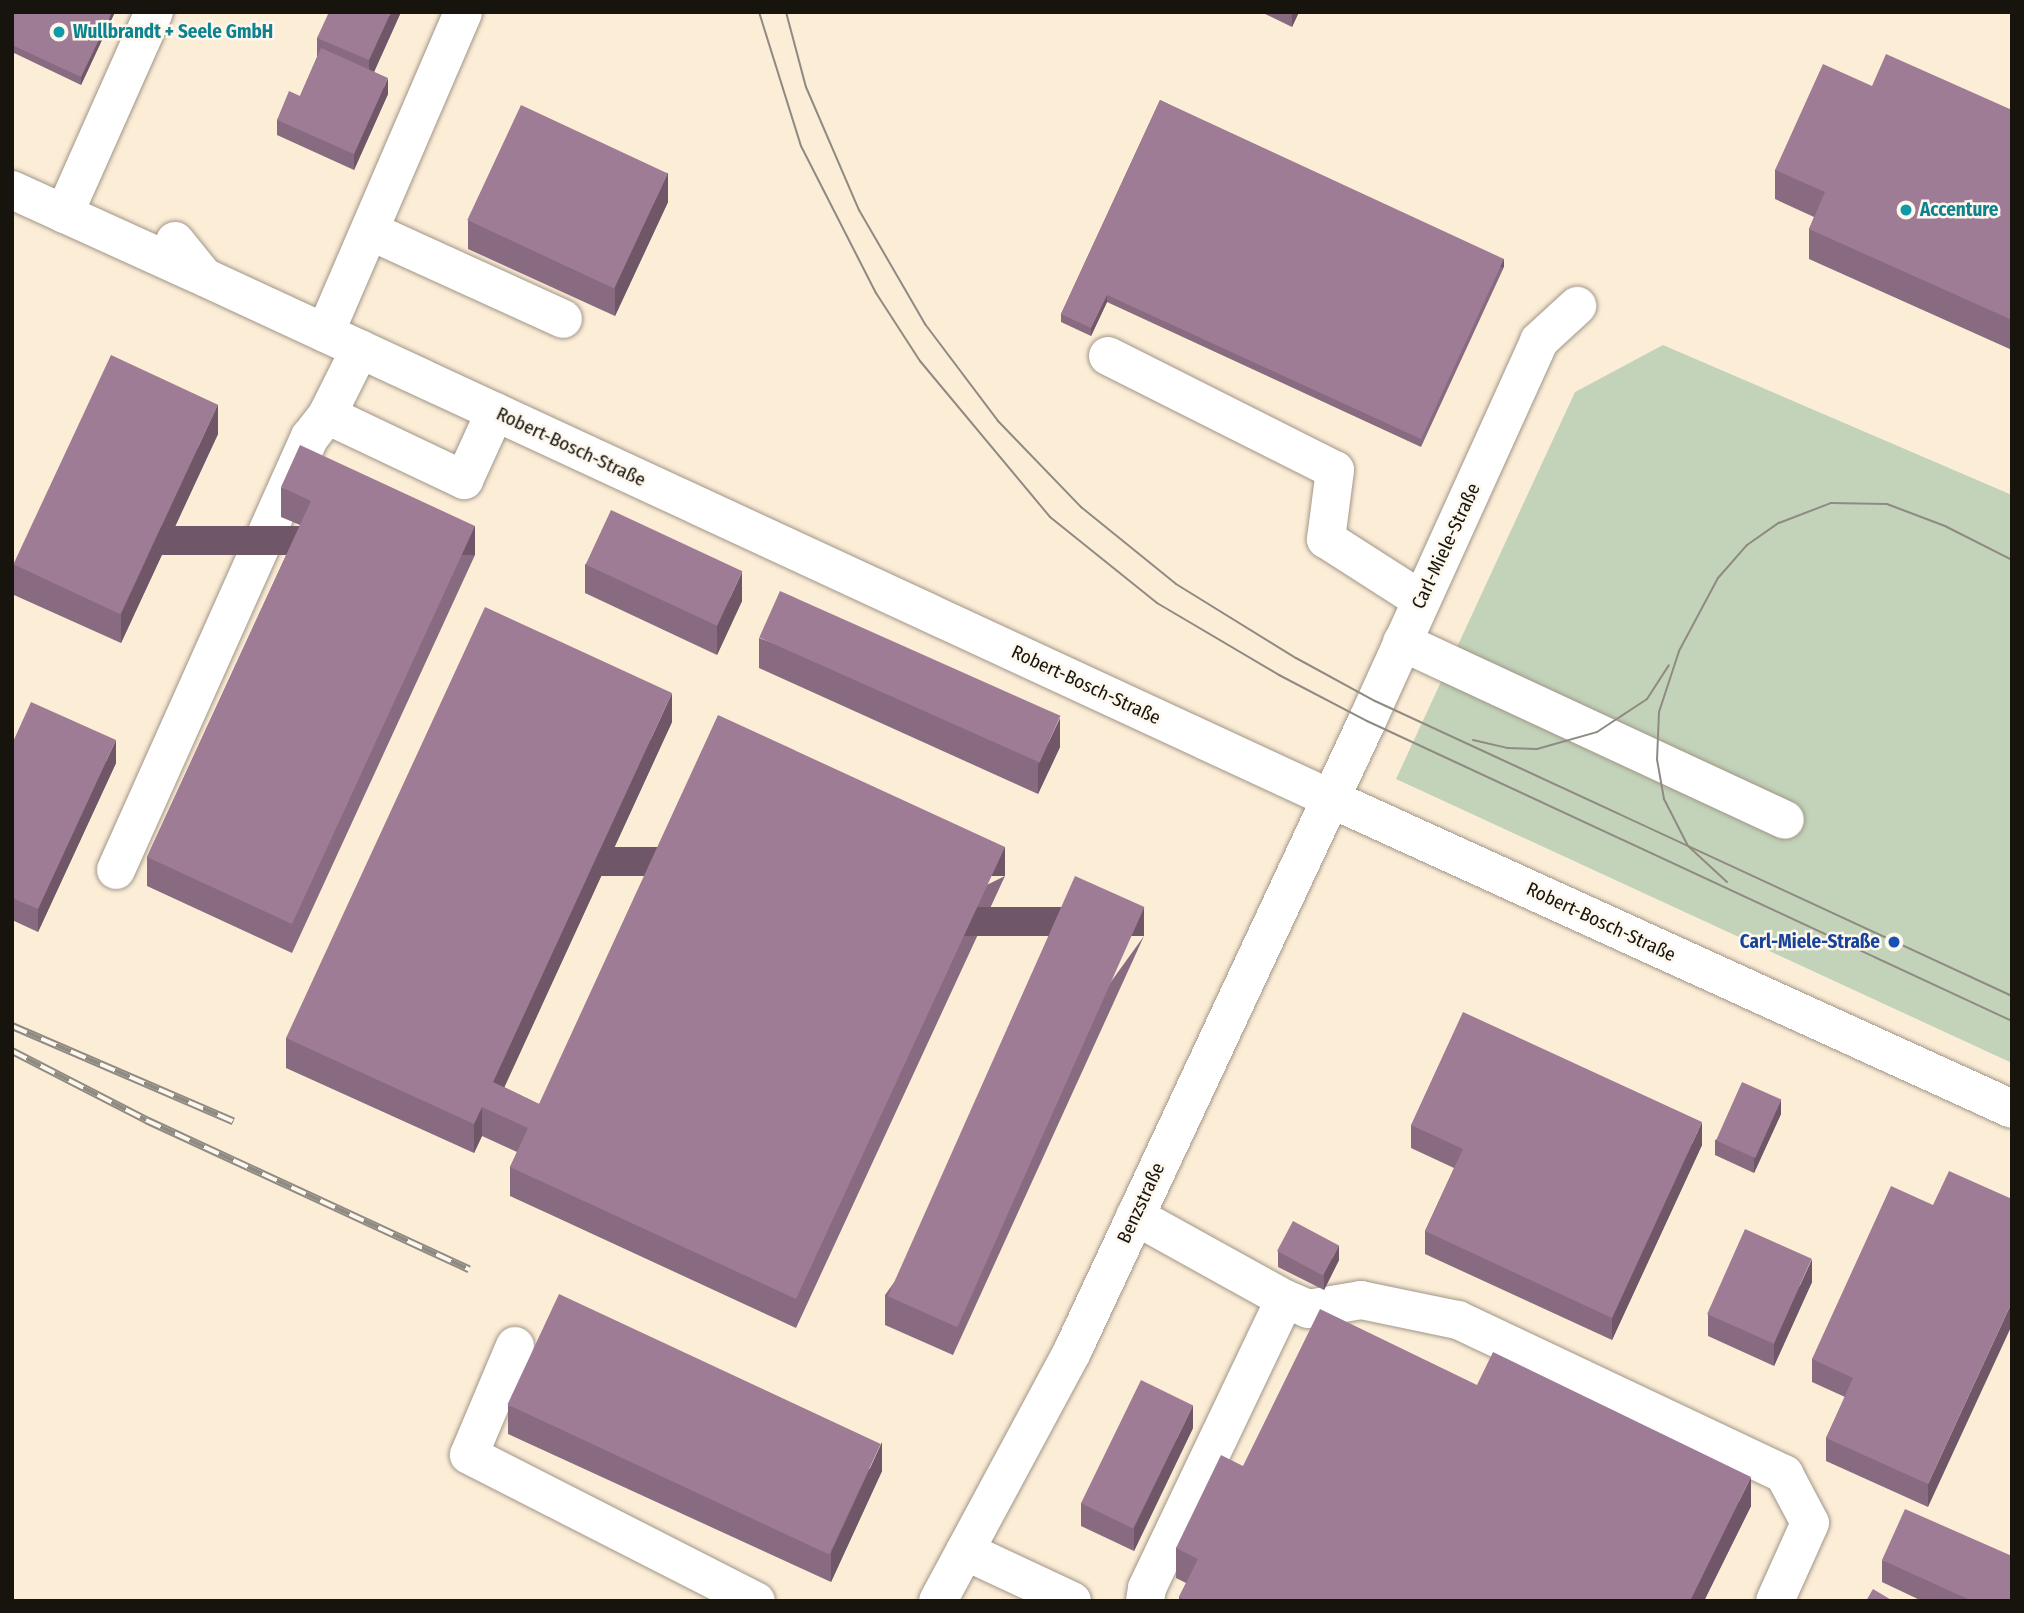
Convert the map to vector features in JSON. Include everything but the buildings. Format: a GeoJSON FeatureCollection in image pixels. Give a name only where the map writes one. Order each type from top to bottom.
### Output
{"type":"FeatureCollection","features":[{"type":"Feature","properties":{"kind":"street"},"geometry":{"type":"LineString","coordinates":[[64,214],[154,12]]}},
{"type":"Feature","properties":{"kind":"street"},"geometry":{"type":"LineString","coordinates":[[325,333],[463,12]]}},
{"type":"Feature","properties":{"kind":"street"},"geometry":{"type":"LineString","coordinates":[[12,190],[204,277]]}},
{"type":"Feature","properties":{"kind":"street"},"geometry":{"type":"LineString","coordinates":[[370,231],[563,319]]}},
{"type":"Feature","properties":{"kind":"street","name":"Robert-Bosch-Straße"},"geometry":{"type":"LineString","coordinates":[[175,241],[204,277],[1329,798],[2012,1109]]}},
{"type":"Feature","properties":{"kind":"street","name":"Carl-Miele-Straße"},"geometry":{"type":"LineString","coordinates":[[1329,798],[1539,341],[1577,306]]}},
{"type":"Feature","properties":{"kind":"street"},"geometry":{"type":"LineString","coordinates":[[116,870],[310,437],[327,415],[360,349]]}},
{"type":"Feature","properties":{"kind":"street"},"geometry":{"type":"LineString","coordinates":[[1108,356],[1335,470],[1326,539],[1421,600]]}},
{"type":"Feature","properties":{"kind":"street"},"geometry":{"type":"LineString","coordinates":[[327,415],[464,480],[495,412]]}},
{"type":"Feature","properties":{"kind":"street"},"geometry":{"type":"LineString","coordinates":[[1402,642],[1785,820]]}},
{"type":"Feature","properties":{"kind":"street","name":"Benzstraße"},"geometry":{"type":"LineString","coordinates":[[938,1601],[1072,1352],[1329,798]]}},
{"type":"Feature","properties":{"kind":"street"},"geometry":{"type":"LineString","coordinates":[[1135,1216],[1308,1309],[1361,1300],[1458,1320],[1784,1474],[1810,1523],[1774,1601]]}},
{"type":"Feature","properties":{"kind":"street"},"geometry":{"type":"LineString","coordinates":[[1145,1601],[1147,1588],[1285,1299]]}},
{"type":"Feature","properties":{"kind":"street"},"geometry":{"type":"LineString","coordinates":[[515,1346],[469,1455],[756,1601]]}},
{"type":"Feature","properties":{"kind":"street"},"geometry":{"type":"LineString","coordinates":[[965,1551],[1072,1601]]}},
{"type":"Feature","properties":{"kind":"shaded area"},"geometry":{"type":"Polygon","coordinates":[[[12,12],[2012,12],[2012,495],[1663,345],[1396,779],[2012,1063],[2012,1601],[12,1601],[12,12]]]}},
{"type":"Feature","properties":{"kind":"green space"},"geometry":{"type":"Polygon","coordinates":[[[1663,345],[2012,495],[2012,1063],[1396,779],[1575,392],[1663,345]]]}},
{"type":"Feature","properties":{"kind":"tram line"},"geometry":{"type":"LineString","coordinates":[[759,12],[801,146],[876,293],[920,361],[1050,517],[1157,603],[1279,675],[1367,721],[2012,1021]]}},
{"type":"Feature","properties":{"kind":"tram line"},"geometry":{"type":"LineString","coordinates":[[786,12],[806,87],[859,210],[925,324],[998,421],[1081,507],[1176,584],[1296,658],[1375,701],[2012,996]]}},
{"type":"Feature","properties":{"kind":"tram line"},"geometry":{"type":"LineString","coordinates":[[1727,882],[1688,846],[1664,799],[1657,760],[1659,712],[1679,651],[1718,578],[1747,545],[1779,523],[1831,503],[1887,504],[1945,526],[2012,560]]}},
{"type":"Feature","properties":{"kind":"tram line"},"geometry":{"type":"LineString","coordinates":[[1473,740],[1507,748],[1537,749],[1597,732],[1647,699],[1669,665]]}},
{"type":"Feature","properties":{"kind":"railway"},"geometry":{"type":"LineString","coordinates":[[12,1026],[233,1121]]}},
{"type":"Feature","properties":{"kind":"railway"},"geometry":{"type":"LineString","coordinates":[[12,1051],[146,1120],[469,1269]]}},
{"type":"Feature","properties":{"kind":"place","name":"Wullbrandt + Seele GmbH"},"geometry":{"type":"Point","coordinates":[59,32]}},
{"type":"Feature","properties":{"kind":"place","name":"Accenture"},"geometry":{"type":"Point","coordinates":[1906,210]}},
{"type":"Feature","properties":{"kind":"place","name":"Carl-Miele-Straße"},"geometry":{"type":"Point","coordinates":[1894,942]}}]}
